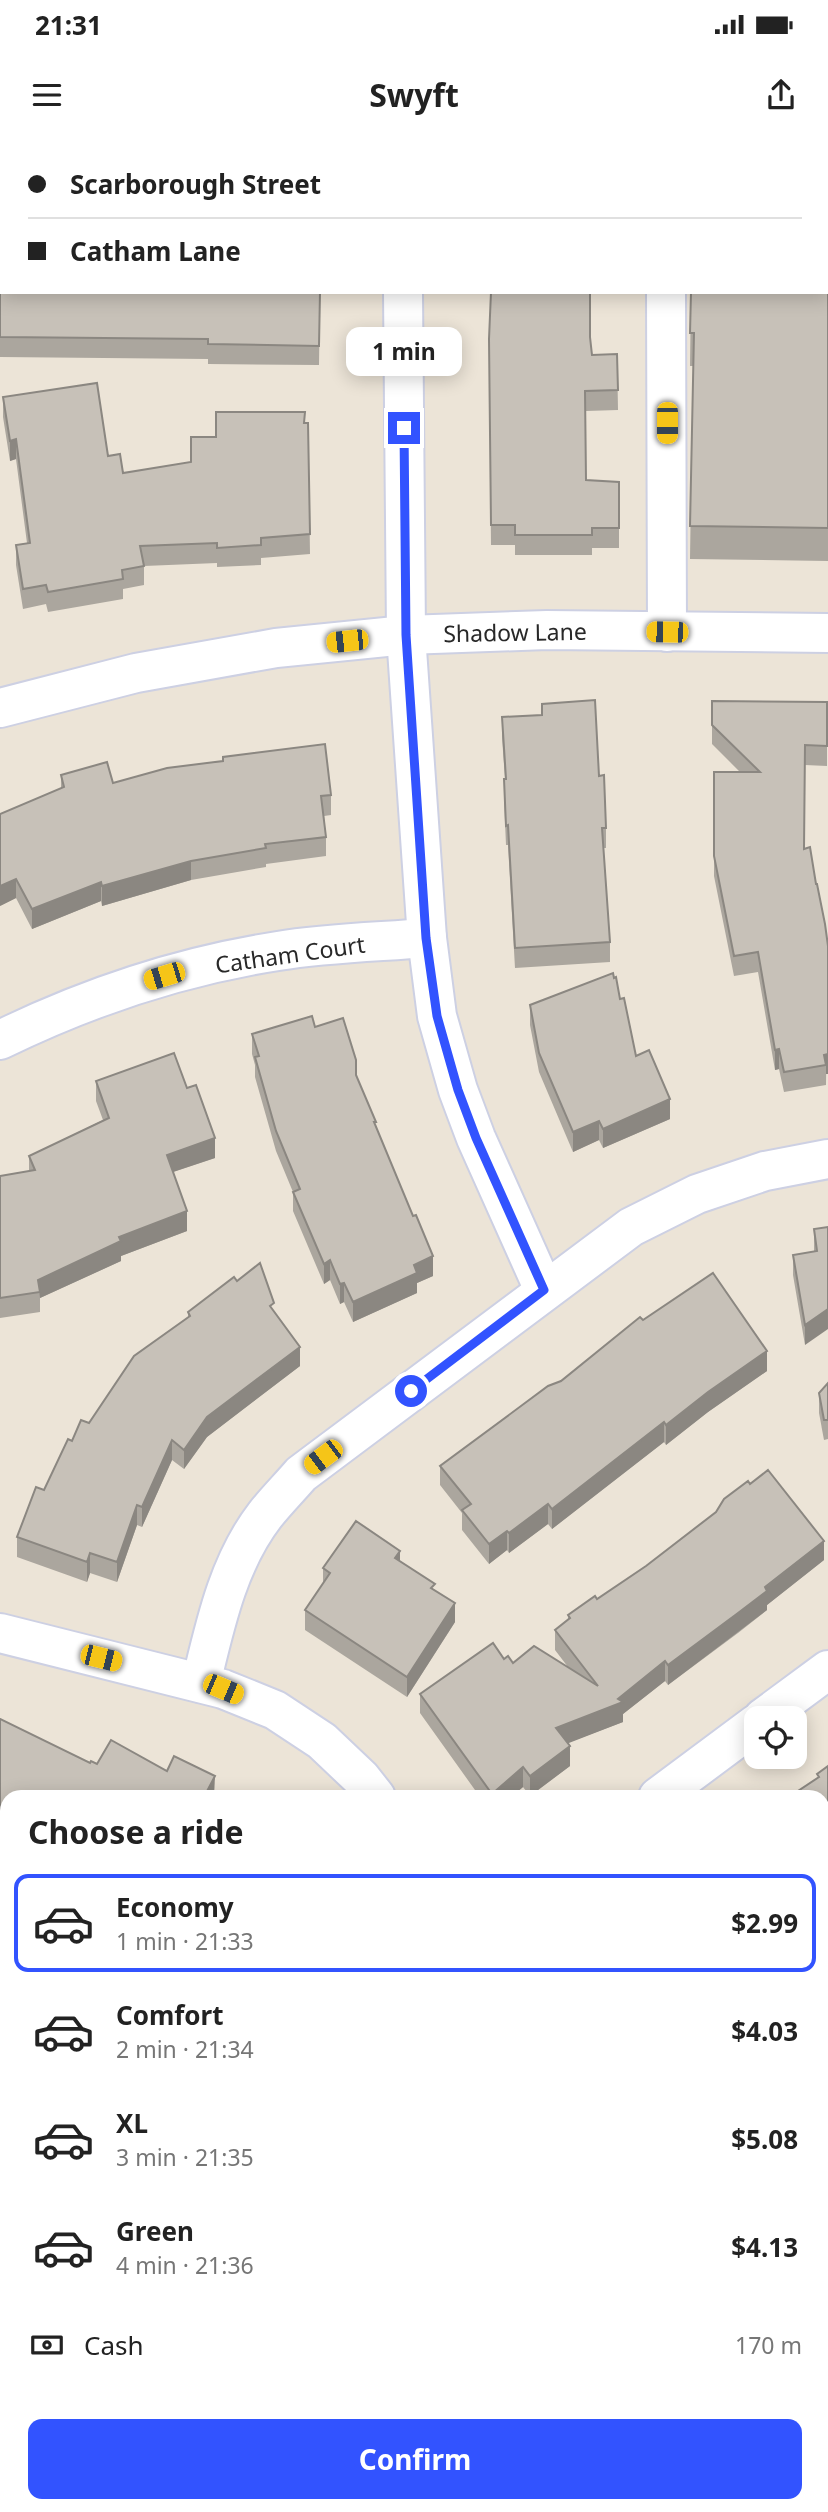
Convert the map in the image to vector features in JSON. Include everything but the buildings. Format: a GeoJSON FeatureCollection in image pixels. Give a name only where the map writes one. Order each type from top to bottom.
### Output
{"type":"FeatureCollection","features":[{"type":"Feature","properties":{"kind":"street"},"geometry":{"type":"LineString","coordinates":[[403,294],[406,635],[426,938],[437,1016],[458,1090],[476,1138],[544,1290]]}},
{"type":"Feature","properties":{"kind":"street"},"geometry":{"type":"LineString","coordinates":[[667,294],[667,632]]}},
{"type":"Feature","properties":{"kind":"street","name":"Shadow Lane"},"geometry":{"type":"LineString","coordinates":[[0,708],[136,673],[275,648],[406,635],[547,630],[828,634]]}},
{"type":"Feature","properties":{"kind":"street","name":"Catham Court"},"geometry":{"type":"LineString","coordinates":[[0,1040],[95,998],[187,969],[279,951],[426,938]]}},
{"type":"Feature","properties":{"kind":"street"},"geometry":{"type":"LineString","coordinates":[[201,1683],[217,1617],[235,1565],[264,1517],[301,1474],[631,1227],[697,1194],[765,1171],[828,1159]]}},
{"type":"Feature","properties":{"kind":"street"},"geometry":{"type":"LineString","coordinates":[[0,1633],[223,1689],[275,1710],[322,1741],[370,1790]]}},
{"type":"Feature","properties":{"kind":"street"},"geometry":{"type":"LineString","coordinates":[[779,1706],[828,1670]]}},
{"type":"Feature","properties":{"kind":"street"},"geometry":{"type":"LineString","coordinates":[[668,1790],[744,1733]]}},
{"type":"Feature","properties":{"kind":"route"},"geometry":{"type":"LineString","coordinates":[[404,428],[406,635],[426,938],[437,1016],[458,1090],[476,1138],[544,1290],[411,1391]]}}]}
